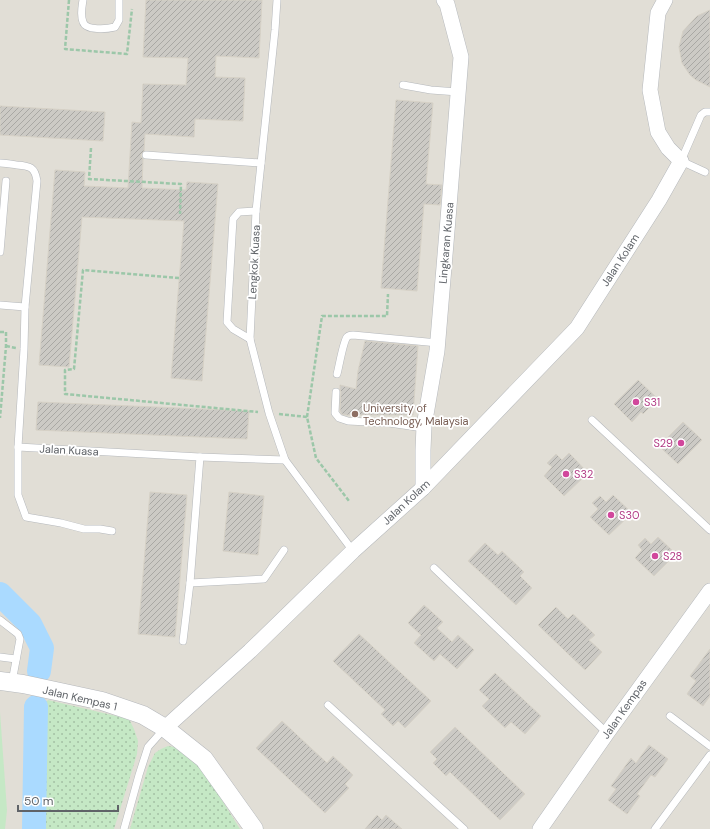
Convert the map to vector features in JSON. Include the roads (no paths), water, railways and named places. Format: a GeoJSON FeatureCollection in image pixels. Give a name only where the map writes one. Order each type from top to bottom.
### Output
{"type":"FeatureCollection","features":[{"type":"Feature","properties":{"kind":"street","name":"Lingkaran Kuasa"},"geometry":{"type":"LineString","coordinates":[[422,488],[424,428],[438,343],[460,57],[447,4],[444,0]]}},
{"type":"Feature","properties":{"kind":"street"},"geometry":{"type":"LineString","coordinates":[[665,0],[658,13],[650,90],[658,132],[668,148],[682,161]]}},
{"type":"Feature","properties":{"kind":"street","name":"Jalan Kolam"},"geometry":{"type":"LineString","coordinates":[[165,728],[250,651],[353,551],[422,488],[577,328],[659,200],[682,161]]}},
{"type":"Feature","properties":{"kind":"street","name":"Jalan Kempas"},"geometry":{"type":"LineString","coordinates":[[540,829],[607,733],[710,591]]}},
{"type":"Feature","properties":{"kind":"street","name":"Jalan Kempas 1"},"geometry":{"type":"LineString","coordinates":[[6,682],[102,701],[143,715],[165,728],[204,759],[254,829]]}},
{"type":"Feature","properties":{"kind":"lane"},"geometry":{"type":"LineString","coordinates":[[83,0],[81,13],[83,23],[86,26],[93,28],[108,28],[115,26],[119,20],[119,0]]}},
{"type":"Feature","properties":{"kind":"lane","name":"Lengkok Kuasa"},"geometry":{"type":"LineString","coordinates":[[277,0],[256,211],[250,339],[269,413],[285,460],[353,551]]}},
{"type":"Feature","properties":{"kind":"lane"},"geometry":{"type":"LineString","coordinates":[[403,85],[431,90],[458,92]]}},
{"type":"Feature","properties":{"kind":"lane"},"geometry":{"type":"LineString","coordinates":[[704,172],[682,161],[701,115],[705,112],[710,112]]}},
{"type":"Feature","properties":{"kind":"lane"},"geometry":{"type":"LineString","coordinates":[[146,155],[261,163]]}},
{"type":"Feature","properties":{"kind":"lane"},"geometry":{"type":"LineString","coordinates":[[0,163],[28,166],[33,170],[37,181],[25,307],[18,447],[18,495],[26,517],[61,523],[84,529],[112,531]]}},
{"type":"Feature","properties":{"kind":"lane"},"geometry":{"type":"LineString","coordinates":[[0,252],[1,220],[6,181]]}},
{"type":"Feature","properties":{"kind":"lane"},"geometry":{"type":"LineString","coordinates":[[250,339],[233,329],[227,322],[227,314],[233,220],[239,212],[256,211]]}},
{"type":"Feature","properties":{"kind":"lane"},"geometry":{"type":"LineString","coordinates":[[0,305],[25,307]]}},
{"type":"Feature","properties":{"kind":"lane"},"geometry":{"type":"LineString","coordinates":[[337,374],[345,342],[349,335],[438,343]]}},
{"type":"Feature","properties":{"kind":"lane"},"geometry":{"type":"LineString","coordinates":[[336,392],[335,413],[338,418],[424,428]]}},
{"type":"Feature","properties":{"kind":"lane"},"geometry":{"type":"LineString","coordinates":[[592,420],[710,530]]}},
{"type":"Feature","properties":{"kind":"lane","name":"Jalan Kuasa"},"geometry":{"type":"LineString","coordinates":[[18,447],[285,460]]}},
{"type":"Feature","properties":{"kind":"lane"},"geometry":{"type":"LineString","coordinates":[[183,641],[190,583],[200,457]]}},
{"type":"Feature","properties":{"kind":"lane"},"geometry":{"type":"LineString","coordinates":[[190,583],[264,579],[284,550]]}},
{"type":"Feature","properties":{"kind":"lane"},"geometry":{"type":"LineString","coordinates":[[434,568],[607,733]]}},
{"type":"Feature","properties":{"kind":"lane"},"geometry":{"type":"LineString","coordinates":[[0,620],[18,634],[20,640],[16,659],[6,682]]}},
{"type":"Feature","properties":{"kind":"lane"},"geometry":{"type":"LineString","coordinates":[[0,657],[16,659]]}},
{"type":"Feature","properties":{"kind":"lane"},"geometry":{"type":"LineString","coordinates":[[328,705],[464,829]]}},
{"type":"Feature","properties":{"kind":"lane"},"geometry":{"type":"LineString","coordinates":[[670,716],[710,746]]}},
{"type":"Feature","properties":{"kind":"lane","name":"Jalan Kolam"},"geometry":{"type":"LineString","coordinates":[[124,829],[148,747],[165,728]]}},
{"type":"Feature","properties":{"kind":"lane"},"geometry":{"type":"LineString","coordinates":[[655,829],[710,755]]}},
{"type":"Feature","properties":{"kind":"waterway"},"geometry":{"type":"LineString","coordinates":[[0,594],[30,624],[42,648],[39,671]]}},
{"type":"Feature","properties":{"kind":"waterway"},"geometry":{"type":"LineString","coordinates":[[34,829],[36,707]]}},
{"type":"Feature","properties":{"kind":"place","name":"S31"},"geometry":{"type":"Point","coordinates":[636,402]}},
{"type":"Feature","properties":{"kind":"place","name":"University of Technology, Malaysia"},"geometry":{"type":"Point","coordinates":[355,414]}},
{"type":"Feature","properties":{"kind":"place","name":"S29"},"geometry":{"type":"Point","coordinates":[681,443]}},
{"type":"Feature","properties":{"kind":"place","name":"S32"},"geometry":{"type":"Point","coordinates":[566,474]}},
{"type":"Feature","properties":{"kind":"place","name":"S30"},"geometry":{"type":"Point","coordinates":[611,515]}},
{"type":"Feature","properties":{"kind":"place","name":"S28"},"geometry":{"type":"Point","coordinates":[655,556]}}]}
